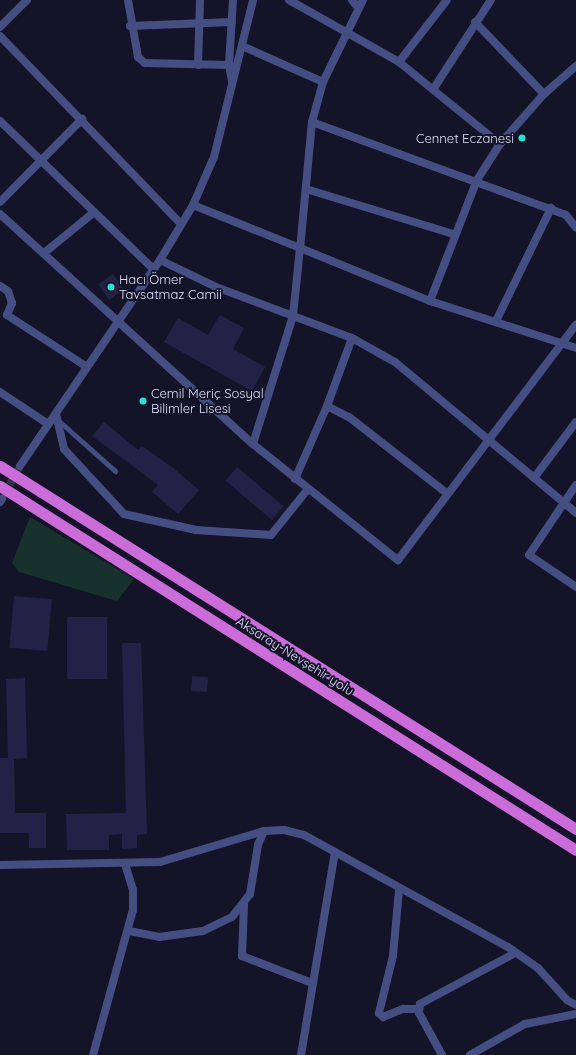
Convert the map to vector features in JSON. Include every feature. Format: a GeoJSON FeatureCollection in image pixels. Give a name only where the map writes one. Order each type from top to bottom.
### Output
{"type":"FeatureCollection","features":[{"type":"Feature","properties":{"kind":"highway","name":"Aksaray-Nevşehir yolu"},"geometry":{"type":"LineString","coordinates":[[0,466],[576,828]]}},
{"type":"Feature","properties":{"kind":"highway","name":"Aksaray-Nevşehir yolu"},"geometry":{"type":"LineString","coordinates":[[0,486],[576,850]]}},
{"type":"Feature","properties":{"kind":"street"},"geometry":{"type":"LineString","coordinates":[[0,27],[28,0]]}},
{"type":"Feature","properties":{"kind":"street"},"geometry":{"type":"LineString","coordinates":[[128,0],[130,26],[138,57],[146,63],[229,65]]}},
{"type":"Feature","properties":{"kind":"street"},"geometry":{"type":"LineString","coordinates":[[198,65],[200,0]]}},
{"type":"Feature","properties":{"kind":"street"},"geometry":{"type":"LineString","coordinates":[[232,81],[229,65],[233,0]]}},
{"type":"Feature","properties":{"kind":"street"},"geometry":{"type":"LineString","coordinates":[[20,466],[160,260],[193,205],[214,157],[253,0]]}},
{"type":"Feature","properties":{"kind":"street"},"geometry":{"type":"LineString","coordinates":[[289,0],[350,32],[399,62],[434,88],[500,144]]}},
{"type":"Feature","properties":{"kind":"street"},"geometry":{"type":"LineString","coordinates":[[352,0],[359,9]]}},
{"type":"Feature","properties":{"kind":"street"},"geometry":{"type":"LineString","coordinates":[[252,444],[293,316],[312,122],[323,82],[350,32],[363,0]]}},
{"type":"Feature","properties":{"kind":"street"},"geometry":{"type":"LineString","coordinates":[[399,62],[447,0]]}},
{"type":"Feature","properties":{"kind":"street"},"geometry":{"type":"LineString","coordinates":[[434,88],[475,22],[492,0]]}},
{"type":"Feature","properties":{"kind":"street"},"geometry":{"type":"LineString","coordinates":[[130,26],[232,22]]}},
{"type":"Feature","properties":{"kind":"street"},"geometry":{"type":"LineString","coordinates":[[475,22],[544,94]]}},
{"type":"Feature","properties":{"kind":"street"},"geometry":{"type":"LineString","coordinates":[[0,36],[82,119],[181,224]]}},
{"type":"Feature","properties":{"kind":"street"},"geometry":{"type":"LineString","coordinates":[[242,46],[323,82]]}},
{"type":"Feature","properties":{"kind":"street"},"geometry":{"type":"LineString","coordinates":[[430,302],[453,234],[476,180],[500,144],[544,94],[575,69]]}},
{"type":"Feature","properties":{"kind":"street"},"geometry":{"type":"LineString","coordinates":[[0,202],[82,119]]}},
{"type":"Feature","properties":{"kind":"street"},"geometry":{"type":"LineString","coordinates":[[0,121],[42,160],[93,213],[153,269]]}},
{"type":"Feature","properties":{"kind":"street"},"geometry":{"type":"LineString","coordinates":[[312,122],[551,208],[566,215],[576,228]]}},
{"type":"Feature","properties":{"kind":"street"},"geometry":{"type":"LineString","coordinates":[[306,189],[453,234]]}},
{"type":"Feature","properties":{"kind":"street"},"geometry":{"type":"LineString","coordinates":[[193,205],[430,302],[565,342],[576,348]]}},
{"type":"Feature","properties":{"kind":"street"},"geometry":{"type":"LineString","coordinates":[[496,321],[551,208]]}},
{"type":"Feature","properties":{"kind":"street"},"geometry":{"type":"LineString","coordinates":[[44,253],[93,213]]}},
{"type":"Feature","properties":{"kind":"street"},"geometry":{"type":"LineString","coordinates":[[0,214],[252,444],[295,480],[398,560],[565,342],[576,324]]}},
{"type":"Feature","properties":{"kind":"street"},"geometry":{"type":"LineString","coordinates":[[160,260],[293,316],[352,338],[395,362],[563,503],[576,512]]}},
{"type":"Feature","properties":{"kind":"street"},"geometry":{"type":"LineString","coordinates":[[0,286],[8,291],[12,303],[7,316],[87,367]]}},
{"type":"Feature","properties":{"kind":"street"},"geometry":{"type":"LineString","coordinates":[[295,480],[327,406],[352,338]]}},
{"type":"Feature","properties":{"kind":"street"},"geometry":{"type":"LineString","coordinates":[[0,392],[48,424]]}},
{"type":"Feature","properties":{"kind":"street"},"geometry":{"type":"LineString","coordinates":[[327,406],[349,417],[448,494]]}},
{"type":"Feature","properties":{"kind":"street"},"geometry":{"type":"LineString","coordinates":[[56,414],[64,448],[124,514],[196,530],[271,534],[308,489]]}},
{"type":"Feature","properties":{"kind":"street"},"geometry":{"type":"LineString","coordinates":[[534,478],[576,422]]}},
{"type":"Feature","properties":{"kind":"street"},"geometry":{"type":"LineString","coordinates":[[576,485],[529,555],[576,587]]}},
{"type":"Feature","properties":{"kind":"street"},"geometry":{"type":"LineString","coordinates":[[0,865],[160,862],[264,831],[284,830],[304,835],[399,890],[515,953],[538,968],[567,1000],[576,1005]]}},
{"type":"Feature","properties":{"kind":"street"},"geometry":{"type":"LineString","coordinates":[[130,931],[160,937],[202,931],[232,917],[244,905],[250,894],[264,831]]}},
{"type":"Feature","properties":{"kind":"street"},"geometry":{"type":"LineString","coordinates":[[301,1055],[335,852]]}},
{"type":"Feature","properties":{"kind":"street"},"geometry":{"type":"LineString","coordinates":[[93,1055],[130,931],[133,890],[125,863]]}},
{"type":"Feature","properties":{"kind":"street"},"geometry":{"type":"LineString","coordinates":[[399,890],[393,956],[379,1013],[383,1017],[403,1009],[419,1009]]}},
{"type":"Feature","properties":{"kind":"street"},"geometry":{"type":"LineString","coordinates":[[244,905],[242,956],[312,983]]}},
{"type":"Feature","properties":{"kind":"street"},"geometry":{"type":"LineString","coordinates":[[442,1055],[419,1009],[420,1004],[515,953]]}},
{"type":"Feature","properties":{"kind":"street"},"geometry":{"type":"LineString","coordinates":[[470,1055],[525,1024],[576,1014]]}},
{"type":"Feature","properties":{"kind":"lane"},"geometry":{"type":"LineString","coordinates":[[56,414],[63,427],[115,471]]}},
{"type":"Feature","properties":{"kind":"green space"},"geometry":{"type":"Polygon","coordinates":[[[30,517],[134,579],[117,601],[19,572],[12,563],[30,517]]]}},
{"type":"Feature","properties":{"kind":"building","name":"Hacı Ömer Tavsatmaz Camii"},"geometry":{"type":"Polygon","coordinates":[[[113,274],[124,290],[109,300],[98,284],[113,274]]]}},
{"type":"Feature","properties":{"kind":"building"},"geometry":{"type":"Polygon","coordinates":[[[220,315],[244,328],[233,349],[265,367],[252,391],[164,342],[178,318],[208,335],[220,315]]]}},
{"type":"Feature","properties":{"kind":"building"},"geometry":{"type":"Polygon","coordinates":[[[104,422],[138,450],[142,446],[173,468],[199,490],[178,514],[152,492],[158,485],[92,436],[104,422]]]}},
{"type":"Feature","properties":{"kind":"building"},"geometry":{"type":"Polygon","coordinates":[[[237,467],[284,506],[272,520],[225,481],[237,467]]]}},
{"type":"Feature","properties":{"kind":"building"},"geometry":{"type":"Polygon","coordinates":[[[14,596],[52,599],[47,651],[9,648],[14,596]]]}},
{"type":"Feature","properties":{"kind":"building"},"geometry":{"type":"Polygon","coordinates":[[[67,617],[107,617],[107,679],[67,679],[67,617]]]}},
{"type":"Feature","properties":{"kind":"building"},"geometry":{"type":"Polygon","coordinates":[[[122,643],[141,643],[147,834],[137,835],[137,848],[122,849],[122,834],[109,835],[109,850],[67,850],[66,814],[126,813],[122,643]]]}},
{"type":"Feature","properties":{"kind":"building"},"geometry":{"type":"Polygon","coordinates":[[[192,676],[208,677],[207,692],[191,691],[192,676]]]}},
{"type":"Feature","properties":{"kind":"building"},"geometry":{"type":"Polygon","coordinates":[[[25,678],[27,758],[14,759],[15,813],[46,813],[46,848],[29,848],[29,833],[0,833],[0,758],[8,758],[6,679],[25,678]]]}},
{"type":"Feature","properties":{"kind":"tunnel"},"geometry":{"type":"LineString","coordinates":[[4,495],[20,466]]}},
{"type":"Feature","properties":{"kind":"place","name":"Cennet Eczanesi"},"geometry":{"type":"Point","coordinates":[522,138]}},
{"type":"Feature","properties":{"kind":"place","name":"Hacı Ömer Tavsatmaz Camii"},"geometry":{"type":"Point","coordinates":[111,287]}},
{"type":"Feature","properties":{"kind":"place","name":"Cemil Meriç Sosyal Bilimler Lisesi"},"geometry":{"type":"Point","coordinates":[143,401]}}]}
